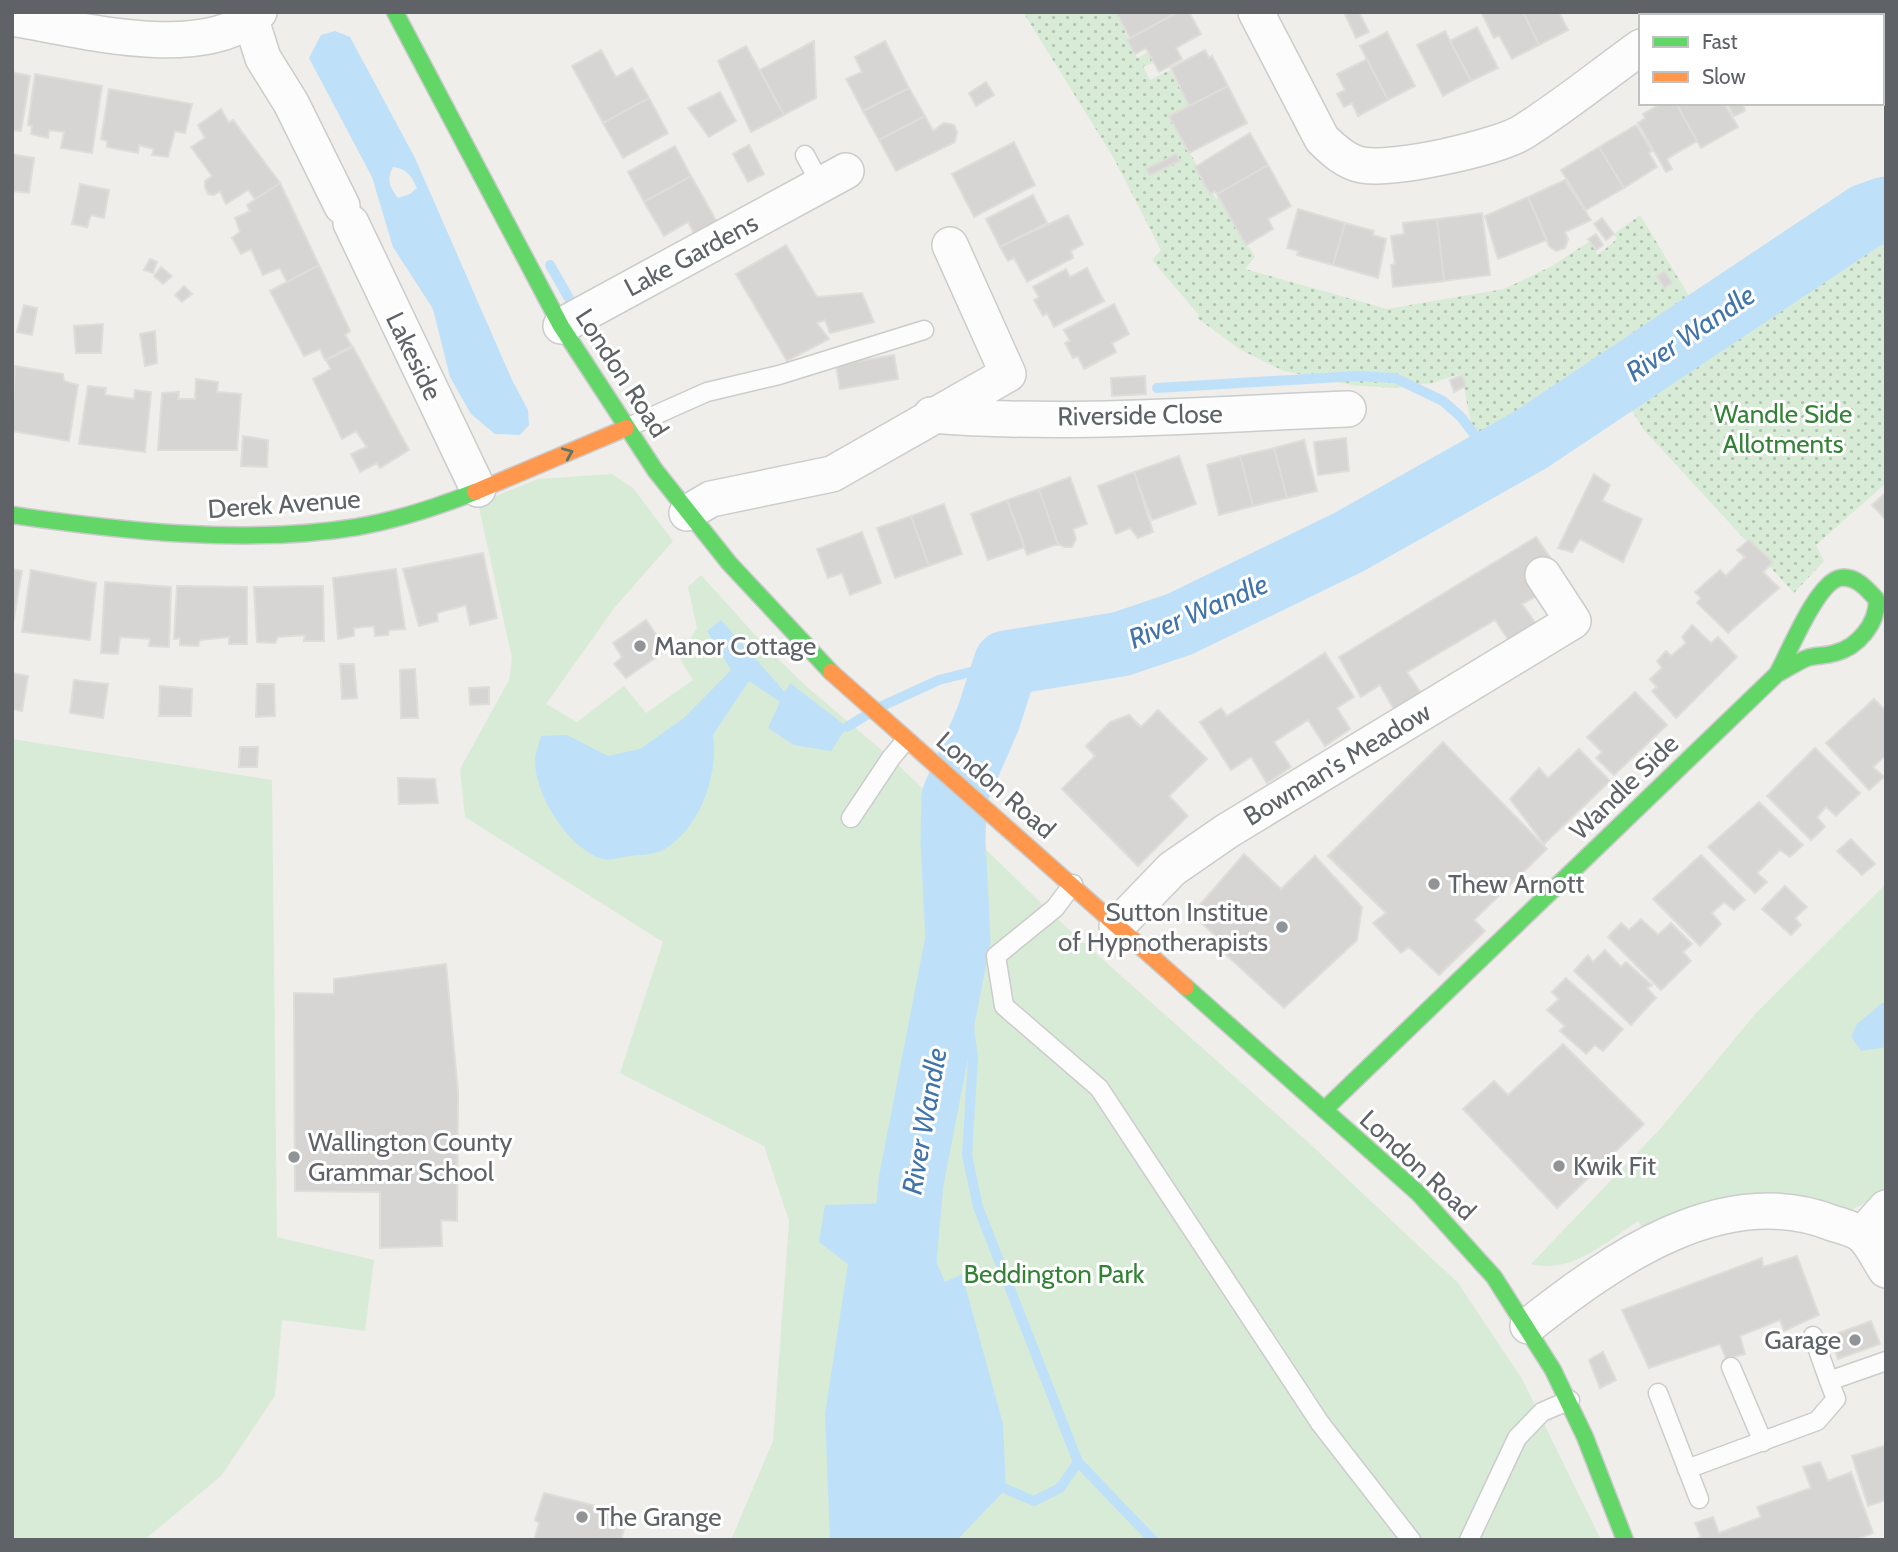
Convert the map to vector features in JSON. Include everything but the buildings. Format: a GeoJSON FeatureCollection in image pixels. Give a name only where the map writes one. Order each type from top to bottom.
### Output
{"type":"FeatureCollection","features":[{"type":"Feature","properties":{"kind":"main road","name":"London Road"},"geometry":{"type":"LineString","coordinates":[[395,12],[561,326],[626,428],[687,513],[787,629],[864,702],[1073,884],[1427,1203],[1493,1277],[1528,1326],[1570,1400],[1625,1540]]}},
{"type":"Feature","properties":{"kind":"main road","name":"Derek Avenue"},"geometry":{"type":"LineString","coordinates":[[12,515],[82,526],[181,535],[312,532],[373,523],[494,483],[626,428]]}},
{"type":"Feature","properties":{"kind":"main road","name":"Wandle Side"},"geometry":{"type":"LineString","coordinates":[[1324,1110],[1777,674],[1807,657],[1837,653],[1855,642],[1870,628],[1877,614],[1878,600],[1867,588],[1853,579],[1836,579],[1820,589],[1777,674]]}},
{"type":"Feature","properties":{"kind":"street"},"geometry":{"type":"LineString","coordinates":[[1256,12],[1322,139],[1336,153],[1359,165],[1379,167],[1469,150],[1521,133],[1639,48]]}},
{"type":"Feature","properties":{"kind":"street"},"geometry":{"type":"LineString","coordinates":[[12,18],[151,41],[212,35],[255,16]]}},
{"type":"Feature","properties":{"kind":"street","name":"Lakeside"},"geometry":{"type":"LineString","coordinates":[[255,16],[263,58],[291,103],[346,215],[494,483]]}},
{"type":"Feature","properties":{"kind":"street","name":"Lake Gardens"},"geometry":{"type":"LineString","coordinates":[[561,326],[824,170]]}},
{"type":"Feature","properties":{"kind":"street"},"geometry":{"type":"LineString","coordinates":[[687,513],[711,499],[832,474],[931,415],[1008,374],[950,245]]}},
{"type":"Feature","properties":{"kind":"street","name":"Riverside Close"},"geometry":{"type":"LineString","coordinates":[[931,415],[980,419],[1348,409]]}},
{"type":"Feature","properties":{"kind":"street","name":"Bowman's Meadow"},"geometry":{"type":"LineString","coordinates":[[1117,926],[1172,869],[1227,831],[1583,616],[1543,575]]}},
{"type":"Feature","properties":{"kind":"street"},"geometry":{"type":"LineString","coordinates":[[1862,1235],[1886,1208]]}},
{"type":"Feature","properties":{"kind":"street"},"geometry":{"type":"LineString","coordinates":[[1528,1326],[1572,1290],[1650,1242],[1725,1214],[1774,1211],[1816,1217],[1862,1235],[1886,1270]]}},
{"type":"Feature","properties":{"kind":"lane"},"geometry":{"type":"LineString","coordinates":[[626,428],[707,392],[779,375],[924,330]]}},
{"type":"Feature","properties":{"kind":"lane"},"geometry":{"type":"LineString","coordinates":[[850,818],[903,737]]}},
{"type":"Feature","properties":{"kind":"lane"},"geometry":{"type":"LineString","coordinates":[[1073,884],[1055,908],[996,956],[1004,1006],[1100,1088],[1320,1423],[1411,1540]]}},
{"type":"Feature","properties":{"kind":"lane"},"geometry":{"type":"LineString","coordinates":[[1687,1469],[1817,1421],[1836,1399],[1813,1336]]}},
{"type":"Feature","properties":{"kind":"lane"},"geometry":{"type":"LineString","coordinates":[[1829,1381],[1886,1361]]}},
{"type":"Feature","properties":{"kind":"lane"},"geometry":{"type":"LineString","coordinates":[[1731,1367],[1763,1442]]}},
{"type":"Feature","properties":{"kind":"lane"},"geometry":{"type":"LineString","coordinates":[[1658,1393],[1699,1499]]}},
{"type":"Feature","properties":{"kind":"lane"},"geometry":{"type":"LineString","coordinates":[[1469,1540],[1517,1438],[1542,1412],[1570,1400]]}},
{"type":"Feature","properties":{"kind":"green space"},"geometry":{"type":"Polygon","coordinates":[[[1023,12],[1116,12],[1137,58],[1149,52],[1155,63],[1143,66],[1150,80],[1170,70],[1191,109],[1172,121],[1216,199],[1219,197],[1255,257],[1245,269],[1387,309],[1504,289],[1552,266],[1590,241],[1598,255],[1617,239],[1614,234],[1640,215],[1697,309],[1603,371],[1476,446],[1461,374],[1432,383],[1392,388],[1352,385],[1284,371],[1241,350],[1197,318],[1199,315],[1152,260],[1161,250],[1112,155],[1023,12]]]}},
{"type":"Feature","properties":{"kind":"green space","name":"Wandle Side Allotments"},"geometry":{"type":"Polygon","coordinates":[[[1886,238],[1886,483],[1816,545],[1824,561],[1794,593],[1644,430],[1631,409],[1886,238]]]}},
{"type":"Feature","properties":{"kind":"green space","name":"Beddington Park"},"geometry":{"type":"Polygon","coordinates":[[[612,474],[633,488],[673,541],[615,607],[546,704],[577,722],[624,686],[646,713],[693,680],[679,657],[697,628],[688,587],[701,575],[766,647],[807,687],[891,758],[1063,924],[1308,1142],[1458,1283],[1521,1377],[1601,1540],[731,1540],[773,1441],[789,1221],[764,1146],[620,1073],[663,942],[465,817],[460,769],[509,680],[512,658],[478,503],[538,479],[612,474]]]}},
{"type":"Feature","properties":{"kind":"green space"},"geometry":{"type":"Polygon","coordinates":[[[12,739],[272,780],[277,1237],[374,1260],[365,1331],[282,1320],[275,1396],[221,1476],[144,1540],[12,1539],[12,739]]]}},
{"type":"Feature","properties":{"kind":"green space"},"geometry":{"type":"Polygon","coordinates":[[[1886,884],[1886,1185],[1874,1198],[1853,1209],[1833,1207],[1811,1199],[1759,1197],[1643,1229],[1638,1221],[1574,1261],[1546,1266],[1531,1264],[1661,1128],[1756,1013],[1886,884]]]}},
{"type":"Feature","properties":{"kind":"water"},"geometry":{"type":"Polygon","coordinates":[[[335,31],[350,37],[415,158],[512,380],[528,410],[529,425],[520,435],[495,434],[471,414],[450,377],[433,309],[393,247],[372,177],[309,58],[321,35],[335,31]],[[393,167],[389,180],[391,187],[398,198],[410,194],[417,188],[413,180],[402,169],[393,167]]]}},
{"type":"Feature","properties":{"kind":"water"},"geometry":{"type":"Polygon","coordinates":[[[721,620],[785,692],[790,683],[847,727],[831,751],[794,745],[768,728],[780,702],[749,681],[713,735],[713,767],[709,784],[704,801],[686,830],[674,842],[653,853],[609,860],[590,853],[567,833],[541,791],[535,762],[541,736],[567,735],[608,756],[640,749],[684,718],[731,670],[707,631],[721,620]]]}},
{"type":"Feature","properties":{"kind":"water"},"geometry":{"type":"Polygon","coordinates":[[[1882,1003],[1886,1003],[1886,1047],[1861,1051],[1851,1036],[1857,1024],[1882,1003]]]}},
{"type":"Feature","properties":{"kind":"water"},"geometry":{"type":"Polygon","coordinates":[[[911,1182],[938,1220],[925,1236],[945,1282],[962,1274],[1003,1424],[1006,1489],[957,1540],[830,1540],[825,1414],[848,1264],[819,1242],[825,1205],[894,1203],[911,1182]]]}},
{"type":"Feature","properties":{"kind":"waterway","name":"River Wandle"},"geometry":{"type":"LineString","coordinates":[[903,1272],[911,1182],[958,939],[953,842],[954,797],[988,719],[1006,663],[1121,644],[1180,624],[1349,542],[1530,440],[1866,216],[1886,209]]}},
{"type":"Feature","properties":{"kind":"waterway"},"geometry":{"type":"LineString","coordinates":[[550,265],[575,309]]}},
{"type":"Feature","properties":{"kind":"waterway"},"geometry":{"type":"LineString","coordinates":[[1157,388],[1357,376],[1395,378],[1443,401],[1461,417],[1493,459]]}},
{"type":"Feature","properties":{"kind":"waterway"},"geometry":{"type":"LineString","coordinates":[[882,706],[939,680],[1006,663]]}},
{"type":"Feature","properties":{"kind":"waterway"},"geometry":{"type":"LineString","coordinates":[[847,727],[868,714]]}},
{"type":"Feature","properties":{"kind":"waterway"},"geometry":{"type":"LineString","coordinates":[[958,939],[973,1058],[967,1155],[978,1207],[1078,1462],[1153,1540]]}},
{"type":"Feature","properties":{"kind":"waterway"},"geometry":{"type":"LineString","coordinates":[[1006,1489],[1034,1501],[1060,1488],[1078,1462]]}},
{"type":"Feature","properties":{"kind":"traffic: fast"},"geometry":{"type":"LineString","coordinates":[[395,12],[561,326],[655,470],[729,563],[831,672]]}},
{"type":"Feature","properties":{"kind":"traffic: fast"},"geometry":{"type":"LineString","coordinates":[[12,515],[140,531],[272,535],[372,524],[475,492]]}},
{"type":"Feature","properties":{"kind":"traffic: fast"},"geometry":{"type":"LineString","coordinates":[[1324,1110],[1777,674],[1807,658],[1843,650],[1858,640],[1874,618],[1877,600],[1861,584],[1851,579],[1840,578],[1831,582],[1804,620],[1777,674]]}},
{"type":"Feature","properties":{"kind":"traffic: fast"},"geometry":{"type":"LineString","coordinates":[[1186,987],[1418,1193],[1494,1277],[1553,1370],[1585,1437],[1625,1540]]}},
{"type":"Feature","properties":{"kind":"traffic: slow"},"geometry":{"type":"LineString","coordinates":[[475,492],[626,428]]}},
{"type":"Feature","properties":{"kind":"traffic: slow"},"geometry":{"type":"LineString","coordinates":[[831,672],[1186,987]]}},
{"type":"Feature","properties":{"kind":"place","name":"Manor Cottage"},"geometry":{"type":"Point","coordinates":[640,646]}},
{"type":"Feature","properties":{"kind":"place","name":"Thew Arnott"},"geometry":{"type":"Point","coordinates":[1434,884]}},
{"type":"Feature","properties":{"kind":"place","name":"Sutton Institue of Hypnotherapists"},"geometry":{"type":"Point","coordinates":[1282,927]}},
{"type":"Feature","properties":{"kind":"place","name":"Wallington County Grammar School"},"geometry":{"type":"Point","coordinates":[294,1157]}},
{"type":"Feature","properties":{"kind":"place","name":"Kwik Fit"},"geometry":{"type":"Point","coordinates":[1559,1166]}},
{"type":"Feature","properties":{"kind":"place","name":"Garage"},"geometry":{"type":"Point","coordinates":[1855,1340]}},
{"type":"Feature","properties":{"kind":"place","name":"The Grange"},"geometry":{"type":"Point","coordinates":[582,1517]}}]}
